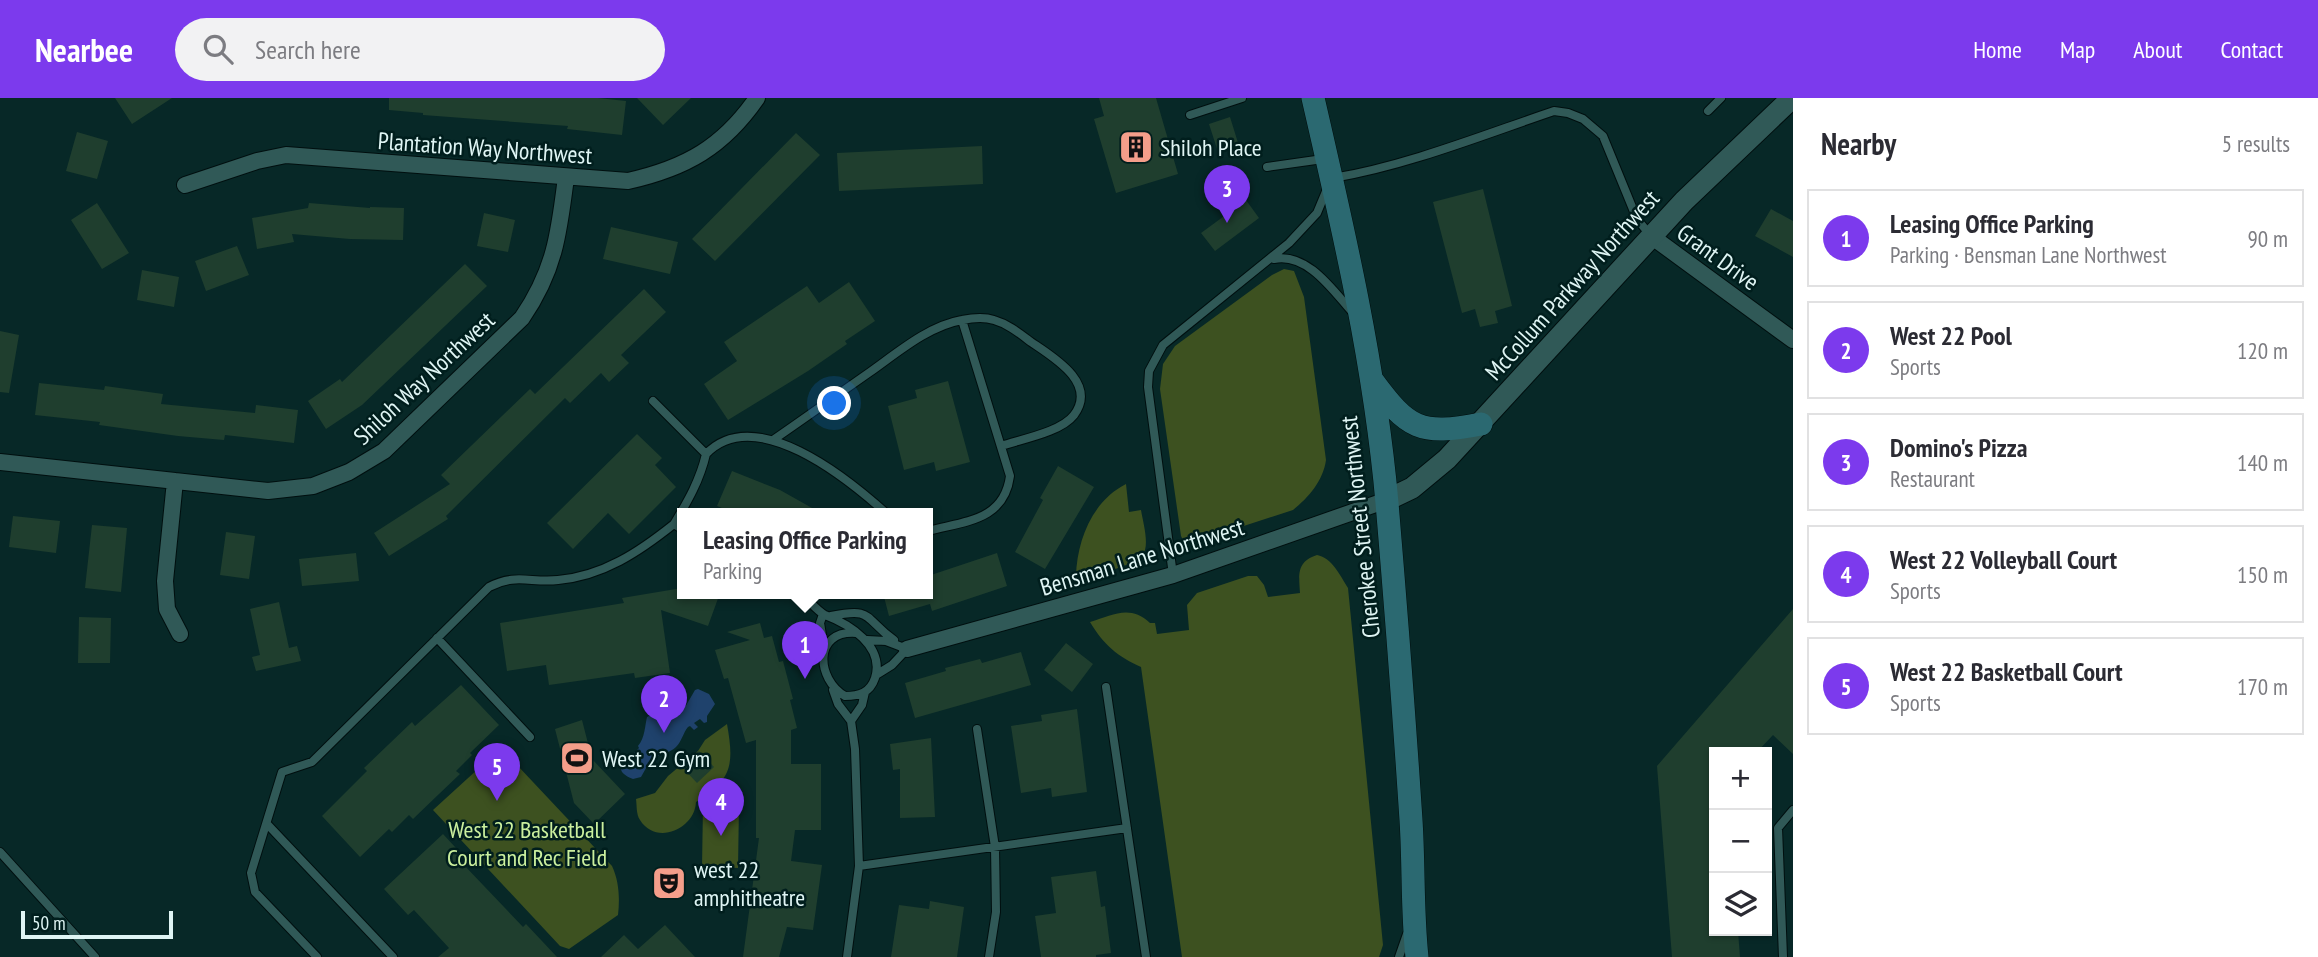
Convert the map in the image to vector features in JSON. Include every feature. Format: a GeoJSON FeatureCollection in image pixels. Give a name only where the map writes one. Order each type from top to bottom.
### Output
{"type":"FeatureCollection","features":[{"type":"Feature","properties":{"kind":"main road","name":"Cherokee Street Northwest"},"geometry":{"type":"LineString","coordinates":[[1313,98],[1349,251],[1371,379],[1387,500],[1413,843],[1413,919],[1418,957]]}},
{"type":"Feature","properties":{"kind":"main road"},"geometry":{"type":"LineString","coordinates":[[1371,379],[1399,414],[1418,427],[1445,430],[1480,424]]}},
{"type":"Feature","properties":{"kind":"street","name":"Plantation Way Northwest"},"geometry":{"type":"LineString","coordinates":[[185,185],[257,161],[286,155],[628,181],[659,174],[700,156],[724,138],[757,98]]}},
{"type":"Feature","properties":{"kind":"street","name":"McCollum Parkway Northwest"},"geometry":{"type":"LineString","coordinates":[[1387,500],[1412,488],[1430,474],[1480,424],[1651,236],[1792,98]]}},
{"type":"Feature","properties":{"kind":"street","name":"Shiloh Way Northwest"},"geometry":{"type":"LineString","coordinates":[[0,462],[268,491],[313,485],[349,472],[384,451],[522,318],[538,294],[549,268],[558,237],[566,177]]}},
{"type":"Feature","properties":{"kind":"street","name":"Grant Drive"},"geometry":{"type":"LineString","coordinates":[[1651,236],[1793,340]]}},
{"type":"Feature","properties":{"kind":"street"},"geometry":{"type":"LineString","coordinates":[[175,481],[165,581],[167,609],[180,634]]}},
{"type":"Feature","properties":{"kind":"street","name":"Bensman Lane Northwest"},"geometry":{"type":"LineString","coordinates":[[903,647],[1173,575],[1387,500]]}},
{"type":"Feature","properties":{"kind":"lane"},"geometry":{"type":"LineString","coordinates":[[1190,116],[1242,98]]}},
{"type":"Feature","properties":{"kind":"lane"},"geometry":{"type":"LineString","coordinates":[[1708,111],[1721,98]]}},
{"type":"Feature","properties":{"kind":"lane"},"geometry":{"type":"LineString","coordinates":[[1267,167],[1329,168],[1356,174],[1554,111],[1568,113],[1583,119],[1603,136],[1637,219],[1651,236]]}},
{"type":"Feature","properties":{"kind":"lane"},"geometry":{"type":"LineString","coordinates":[[1173,575],[1148,387],[1149,371],[1163,345],[1271,260],[1303,229],[1317,213],[1329,168]]}},
{"type":"Feature","properties":{"kind":"lane"},"geometry":{"type":"LineString","coordinates":[[1271,260],[1285,258],[1307,266],[1360,321]]}},
{"type":"Feature","properties":{"kind":"lane"},"geometry":{"type":"LineString","coordinates":[[773,440],[905,348],[934,331],[962,320],[991,318],[1005,323],[1069,369],[1080,394],[1079,405],[1068,422],[1001,446]]}},
{"type":"Feature","properties":{"kind":"lane"},"geometry":{"type":"LineString","coordinates":[[933,530],[989,514],[1003,502],[1009,489],[1010,476],[962,320]]}},
{"type":"Feature","properties":{"kind":"lane"},"geometry":{"type":"LineString","coordinates":[[653,401],[706,454]]}},
{"type":"Feature","properties":{"kind":"lane"},"geometry":{"type":"LineString","coordinates":[[683,508],[694,490],[706,454],[714,446],[735,437],[773,440],[796,450],[847,481],[880,508]]}},
{"type":"Feature","properties":{"kind":"lane"},"geometry":{"type":"LineString","coordinates":[[317,957],[255,892],[251,873],[268,825],[282,772],[312,762],[489,587],[502,580],[514,578],[557,581],[587,575],[628,559],[677,519]]}},
{"type":"Feature","properties":{"kind":"lane"},"geometry":{"type":"LineString","coordinates":[[807,599],[867,640],[886,641],[903,647]]}},
{"type":"Feature","properties":{"kind":"lane"},"geometry":{"type":"LineString","coordinates":[[847,957],[859,866],[855,749],[851,721],[838,704],[829,682],[823,659],[820,623],[827,615],[856,611],[864,614],[903,647]]}},
{"type":"Feature","properties":{"kind":"lane"},"geometry":{"type":"LineString","coordinates":[[824,647],[843,632],[856,633]]}},
{"type":"Feature","properties":{"kind":"lane"},"geometry":{"type":"LineString","coordinates":[[437,639],[530,737]]}},
{"type":"Feature","properties":{"kind":"lane"},"geometry":{"type":"LineString","coordinates":[[867,640],[876,666],[876,675]]}},
{"type":"Feature","properties":{"kind":"lane"},"geometry":{"type":"LineString","coordinates":[[851,721],[876,675],[892,665],[903,647]]}},
{"type":"Feature","properties":{"kind":"lane"},"geometry":{"type":"LineString","coordinates":[[1106,687],[1146,957]]}},
{"type":"Feature","properties":{"kind":"lane"},"geometry":{"type":"LineString","coordinates":[[834,690],[845,696],[865,692]]}},
{"type":"Feature","properties":{"kind":"lane"},"geometry":{"type":"LineString","coordinates":[[977,729],[995,847],[996,912],[989,957]]}},
{"type":"Feature","properties":{"kind":"lane"},"geometry":{"type":"LineString","coordinates":[[1783,957],[1778,828],[1793,810]]}},
{"type":"Feature","properties":{"kind":"lane"},"geometry":{"type":"LineString","coordinates":[[268,825],[393,957]]}},
{"type":"Feature","properties":{"kind":"lane"},"geometry":{"type":"LineString","coordinates":[[859,866],[1127,828]]}},
{"type":"Feature","properties":{"kind":"lane"},"geometry":{"type":"LineString","coordinates":[[0,852],[95,957]]}},
{"type":"Feature","properties":{"kind":"lane"},"geometry":{"type":"LineString","coordinates":[[1399,957],[1413,919]]}},
{"type":"Feature","properties":{"kind":"green space"},"geometry":{"type":"Polygon","coordinates":[[[1284,269],[1294,271],[1304,297],[1326,460],[1322,475],[1310,494],[1293,510],[1207,538],[1184,542],[1160,389],[1163,364],[1175,346],[1284,269]]]}},
{"type":"Feature","properties":{"kind":"green space"},"geometry":{"type":"Polygon","coordinates":[[[1126,484],[1129,512],[1141,510],[1146,536],[1145,550],[1135,561],[1126,565],[1079,579],[1076,576],[1079,549],[1089,523],[1104,501],[1126,484]]]}},
{"type":"Feature","properties":{"kind":"green space"},"geometry":{"type":"Polygon","coordinates":[[[1317,555],[1331,563],[1348,588],[1383,945],[1379,957],[1182,957],[1141,667],[1112,649],[1090,622],[1128,612],[1155,623],[1157,634],[1189,630],[1187,605],[1197,593],[1248,576],[1257,576],[1268,597],[1300,593],[1299,575],[1302,565],[1317,555]]]}},
{"type":"Feature","properties":{"kind":"green space"},"geometry":{"type":"Polygon","coordinates":[[[727,724],[730,760],[724,778],[696,802],[694,812],[682,826],[664,833],[647,828],[637,813],[636,799],[655,793],[668,776],[698,751],[705,740],[727,724]]]}},
{"type":"Feature","properties":{"kind":"green space","name":"West 22 Basketball Court and Rec Field"},"geometry":{"type":"Polygon","coordinates":[[[501,748],[612,866],[618,890],[618,915],[569,949],[560,946],[433,810],[501,748]]]}},
{"type":"Feature","properties":{"kind":"green space"},"geometry":{"type":"Polygon","coordinates":[[[703,805],[739,805],[738,868],[702,867],[703,805]]]}},
{"type":"Feature","properties":{"kind":"water"},"geometry":{"type":"Polygon","coordinates":[[[698,689],[709,694],[715,704],[707,716],[707,722],[704,723],[700,719],[694,723],[698,727],[694,730],[688,727],[676,747],[655,758],[657,761],[654,763],[650,761],[641,777],[633,779],[625,775],[621,767],[639,748],[647,717],[653,714],[657,717],[680,706],[684,709],[698,689]]]}},
{"type":"Feature","properties":{"kind":"building"},"geometry":{"type":"Polygon","coordinates":[[[115,98],[172,98],[132,124],[115,98]]]}},
{"type":"Feature","properties":{"kind":"building"},"geometry":{"type":"Polygon","coordinates":[[[389,98],[598,98],[626,101],[622,135],[567,129],[568,126],[389,110],[389,98]]]}},
{"type":"Feature","properties":{"kind":"building"},"geometry":{"type":"Polygon","coordinates":[[[637,98],[691,98],[663,125],[637,98]]]}},
{"type":"Feature","properties":{"kind":"building","name":"Shiloh Place"},"geometry":{"type":"Polygon","coordinates":[[[1099,98],[1156,98],[1178,174],[1116,193],[1094,119],[1104,116],[1099,98]]]}},
{"type":"Feature","properties":{"kind":"building"},"geometry":{"type":"Polygon","coordinates":[[[1230,117],[1239,146],[1218,152],[1209,124],[1230,117]]]}},
{"type":"Feature","properties":{"kind":"building"},"geometry":{"type":"Polygon","coordinates":[[[77,132],[108,141],[97,179],[66,171],[77,132]]]}},
{"type":"Feature","properties":{"kind":"building"},"geometry":{"type":"Polygon","coordinates":[[[796,133],[820,155],[715,261],[692,239],[796,133]]]}},
{"type":"Feature","properties":{"kind":"building"},"geometry":{"type":"Polygon","coordinates":[[[982,146],[983,184],[839,191],[837,153],[982,146]]]}},
{"type":"Feature","properties":{"kind":"building"},"geometry":{"type":"Polygon","coordinates":[[[1483,189],[1512,306],[1495,311],[1498,323],[1480,327],[1475,309],[1462,313],[1433,202],[1483,189]]]}},
{"type":"Feature","properties":{"kind":"building"},"geometry":{"type":"Polygon","coordinates":[[[1246,200],[1259,218],[1215,251],[1201,233],[1246,200]]]}},
{"type":"Feature","properties":{"kind":"building"},"geometry":{"type":"Polygon","coordinates":[[[97,203],[129,253],[102,269],[71,220],[97,203]]]}},
{"type":"Feature","properties":{"kind":"building"},"geometry":{"type":"Polygon","coordinates":[[[309,203],[404,208],[403,240],[292,234],[294,242],[257,249],[252,218],[308,208],[309,203]]]}},
{"type":"Feature","properties":{"kind":"building"},"geometry":{"type":"Polygon","coordinates":[[[1771,209],[1793,221],[1793,257],[1755,236],[1771,209]]]}},
{"type":"Feature","properties":{"kind":"building"},"geometry":{"type":"Polygon","coordinates":[[[484,213],[515,220],[508,252],[477,246],[484,213]]]}},
{"type":"Feature","properties":{"kind":"building"},"geometry":{"type":"Polygon","coordinates":[[[611,227],[678,242],[670,274],[603,259],[611,227]]]}},
{"type":"Feature","properties":{"kind":"building"},"geometry":{"type":"Polygon","coordinates":[[[237,246],[249,275],[206,291],[195,261],[237,246]]]}},
{"type":"Feature","properties":{"kind":"building"},"geometry":{"type":"Polygon","coordinates":[[[465,264],[487,286],[362,405],[326,429],[308,401],[340,379],[342,382],[465,264]]]}},
{"type":"Feature","properties":{"kind":"building"},"geometry":{"type":"Polygon","coordinates":[[[142,270],[179,277],[174,307],[137,300],[142,270]]]}},
{"type":"Feature","properties":{"kind":"building"},"geometry":{"type":"Polygon","coordinates":[[[849,282],[875,321],[808,371],[728,420],[704,384],[737,361],[724,342],[807,286],[819,303],[849,282]]]}},
{"type":"Feature","properties":{"kind":"building"},"geometry":{"type":"Polygon","coordinates":[[[644,289],[666,312],[621,355],[629,363],[609,382],[601,373],[570,403],[565,398],[446,516],[448,519],[389,556],[374,533],[450,484],[441,475],[530,389],[535,394],[644,289]]]}},
{"type":"Feature","properties":{"kind":"building"},"geometry":{"type":"Polygon","coordinates":[[[0,331],[19,335],[9,393],[0,392],[0,331]]]}},
{"type":"Feature","properties":{"kind":"building"},"geometry":{"type":"Polygon","coordinates":[[[948,381],[970,462],[936,471],[934,462],[904,470],[888,406],[917,398],[915,390],[948,381]]]}},
{"type":"Feature","properties":{"kind":"building"},"geometry":{"type":"Polygon","coordinates":[[[39,383],[104,390],[105,386],[163,394],[161,404],[255,413],[256,405],[298,410],[294,443],[225,435],[224,440],[178,436],[99,425],[100,422],[35,415],[39,383]]]}},
{"type":"Feature","properties":{"kind":"building"},"geometry":{"type":"Polygon","coordinates":[[[637,434],[662,458],[655,465],[676,487],[629,534],[608,513],[573,549],[547,523],[637,434]]]}},
{"type":"Feature","properties":{"kind":"building"},"geometry":{"type":"Polygon","coordinates":[[[1058,466],[1094,487],[1045,569],[1015,552],[1058,466]]]}},
{"type":"Feature","properties":{"kind":"building"},"geometry":{"type":"Polygon","coordinates":[[[732,471],[780,490],[812,508],[722,508],[717,506],[732,471]]]}},
{"type":"Feature","properties":{"kind":"building"},"geometry":{"type":"Polygon","coordinates":[[[13,516],[60,521],[56,553],[9,547],[13,516]]]}},
{"type":"Feature","properties":{"kind":"building"},"geometry":{"type":"Polygon","coordinates":[[[92,525],[127,528],[121,592],[85,588],[92,525]]]}},
{"type":"Feature","properties":{"kind":"building"},"geometry":{"type":"Polygon","coordinates":[[[226,532],[255,536],[249,579],[220,575],[226,532]]]}},
{"type":"Feature","properties":{"kind":"building"},"geometry":{"type":"Polygon","coordinates":[[[356,553],[359,581],[302,586],[299,559],[356,553]]]}},
{"type":"Feature","properties":{"kind":"building"},"geometry":{"type":"Polygon","coordinates":[[[997,553],[1007,586],[932,611],[930,604],[889,616],[885,599],[933,599],[933,574],[997,553]]]}},
{"type":"Feature","properties":{"kind":"building"},"geometry":{"type":"Polygon","coordinates":[[[677,589],[677,599],[718,599],[708,626],[661,610],[670,673],[635,678],[634,673],[549,685],[546,665],[507,671],[500,623],[624,603],[622,598],[677,589]]]}},
{"type":"Feature","properties":{"kind":"building"},"geometry":{"type":"Polygon","coordinates":[[[279,602],[289,648],[297,646],[301,661],[256,671],[252,657],[260,655],[250,609],[279,602]]]}},
{"type":"Feature","properties":{"kind":"building"},"geometry":{"type":"Polygon","coordinates":[[[1793,609],[1793,754],[1773,735],[1762,747],[1709,747],[1709,936],[1738,936],[1740,957],[1672,957],[1657,766],[1793,609]]]}},
{"type":"Feature","properties":{"kind":"building"},"geometry":{"type":"Polygon","coordinates":[[[79,617],[111,618],[110,663],[78,663],[79,617]]]}},
{"type":"Feature","properties":{"kind":"building"},"geometry":{"type":"Polygon","coordinates":[[[760,623],[764,638],[772,636],[779,662],[783,661],[793,699],[790,700],[797,728],[791,730],[791,764],[821,764],[821,830],[795,830],[791,861],[822,865],[813,930],[787,927],[779,957],[743,957],[759,838],[756,838],[756,740],[746,743],[728,678],[724,679],[715,650],[750,640],[727,632],[760,623]]]}},
{"type":"Feature","properties":{"kind":"building"},"geometry":{"type":"Polygon","coordinates":[[[1066,643],[1093,664],[1072,692],[1044,670],[1066,643]]]}},
{"type":"Feature","properties":{"kind":"building"},"geometry":{"type":"Polygon","coordinates":[[[1021,652],[1031,685],[915,718],[905,683],[946,671],[945,668],[980,659],[982,663],[1021,652]]]}},
{"type":"Feature","properties":{"kind":"building"},"geometry":{"type":"Polygon","coordinates":[[[461,685],[499,725],[470,753],[472,755],[456,771],[460,774],[413,819],[409,815],[392,832],[389,829],[360,857],[322,816],[367,771],[364,768],[412,722],[415,726],[461,685]]]}},
{"type":"Feature","properties":{"kind":"building"},"geometry":{"type":"Polygon","coordinates":[[[1077,709],[1087,792],[1052,797],[1051,788],[1021,793],[1011,726],[1042,721],[1041,715],[1077,709]]]}},
{"type":"Feature","properties":{"kind":"building"},"geometry":{"type":"Polygon","coordinates":[[[582,720],[592,759],[625,794],[594,824],[574,803],[555,729],[582,720]]]}},
{"type":"Feature","properties":{"kind":"building"},"geometry":{"type":"Polygon","coordinates":[[[931,738],[935,817],[900,818],[900,769],[893,770],[890,744],[931,738]]]}},
{"type":"Feature","properties":{"kind":"building"},"geometry":{"type":"Polygon","coordinates":[[[699,751],[714,767],[697,783],[682,767],[699,751]]]}},
{"type":"Feature","properties":{"kind":"building"},"geometry":{"type":"Polygon","coordinates":[[[443,834],[468,861],[463,864],[523,927],[526,924],[557,957],[438,957],[449,948],[414,910],[408,915],[384,889],[443,834]]]}},
{"type":"Feature","properties":{"kind":"building"},"geometry":{"type":"Polygon","coordinates":[[[1096,871],[1101,907],[1105,906],[1111,953],[1096,957],[1041,957],[1035,916],[1056,913],[1051,877],[1096,871]]]}},
{"type":"Feature","properties":{"kind":"building"},"geometry":{"type":"Polygon","coordinates":[[[930,901],[964,907],[957,957],[891,957],[899,905],[929,909],[930,901]]]}},
{"type":"Feature","properties":{"kind":"building"},"geometry":{"type":"Polygon","coordinates":[[[665,925],[695,957],[601,957],[624,935],[638,949],[665,925]]]}},
{"type":"Feature","properties":{"kind":"place","name":"Shiloh Place"},"geometry":{"type":"Point","coordinates":[1136,147]}},
{"type":"Feature","properties":{"kind":"place","name":"Domino's Pizza"},"geometry":{"type":"Point","coordinates":[1227,223]}},
{"type":"Feature","properties":{"kind":"place","name":"Leasing Office Parking"},"geometry":{"type":"Point","coordinates":[805,679]}},
{"type":"Feature","properties":{"kind":"place","name":"West 22 Pool"},"geometry":{"type":"Point","coordinates":[664,733]}},
{"type":"Feature","properties":{"kind":"place","name":"West 22 Gym"},"geometry":{"type":"Point","coordinates":[577,758]}},
{"type":"Feature","properties":{"kind":"place","name":"West 22 Basketball Court"},"geometry":{"type":"Point","coordinates":[497,801]}},
{"type":"Feature","properties":{"kind":"place","name":"West 22 Volleyball Court"},"geometry":{"type":"Point","coordinates":[721,836]}},
{"type":"Feature","properties":{"kind":"place","name":"west 22 amphitheatre"},"geometry":{"type":"Point","coordinates":[669,883]}}]}
